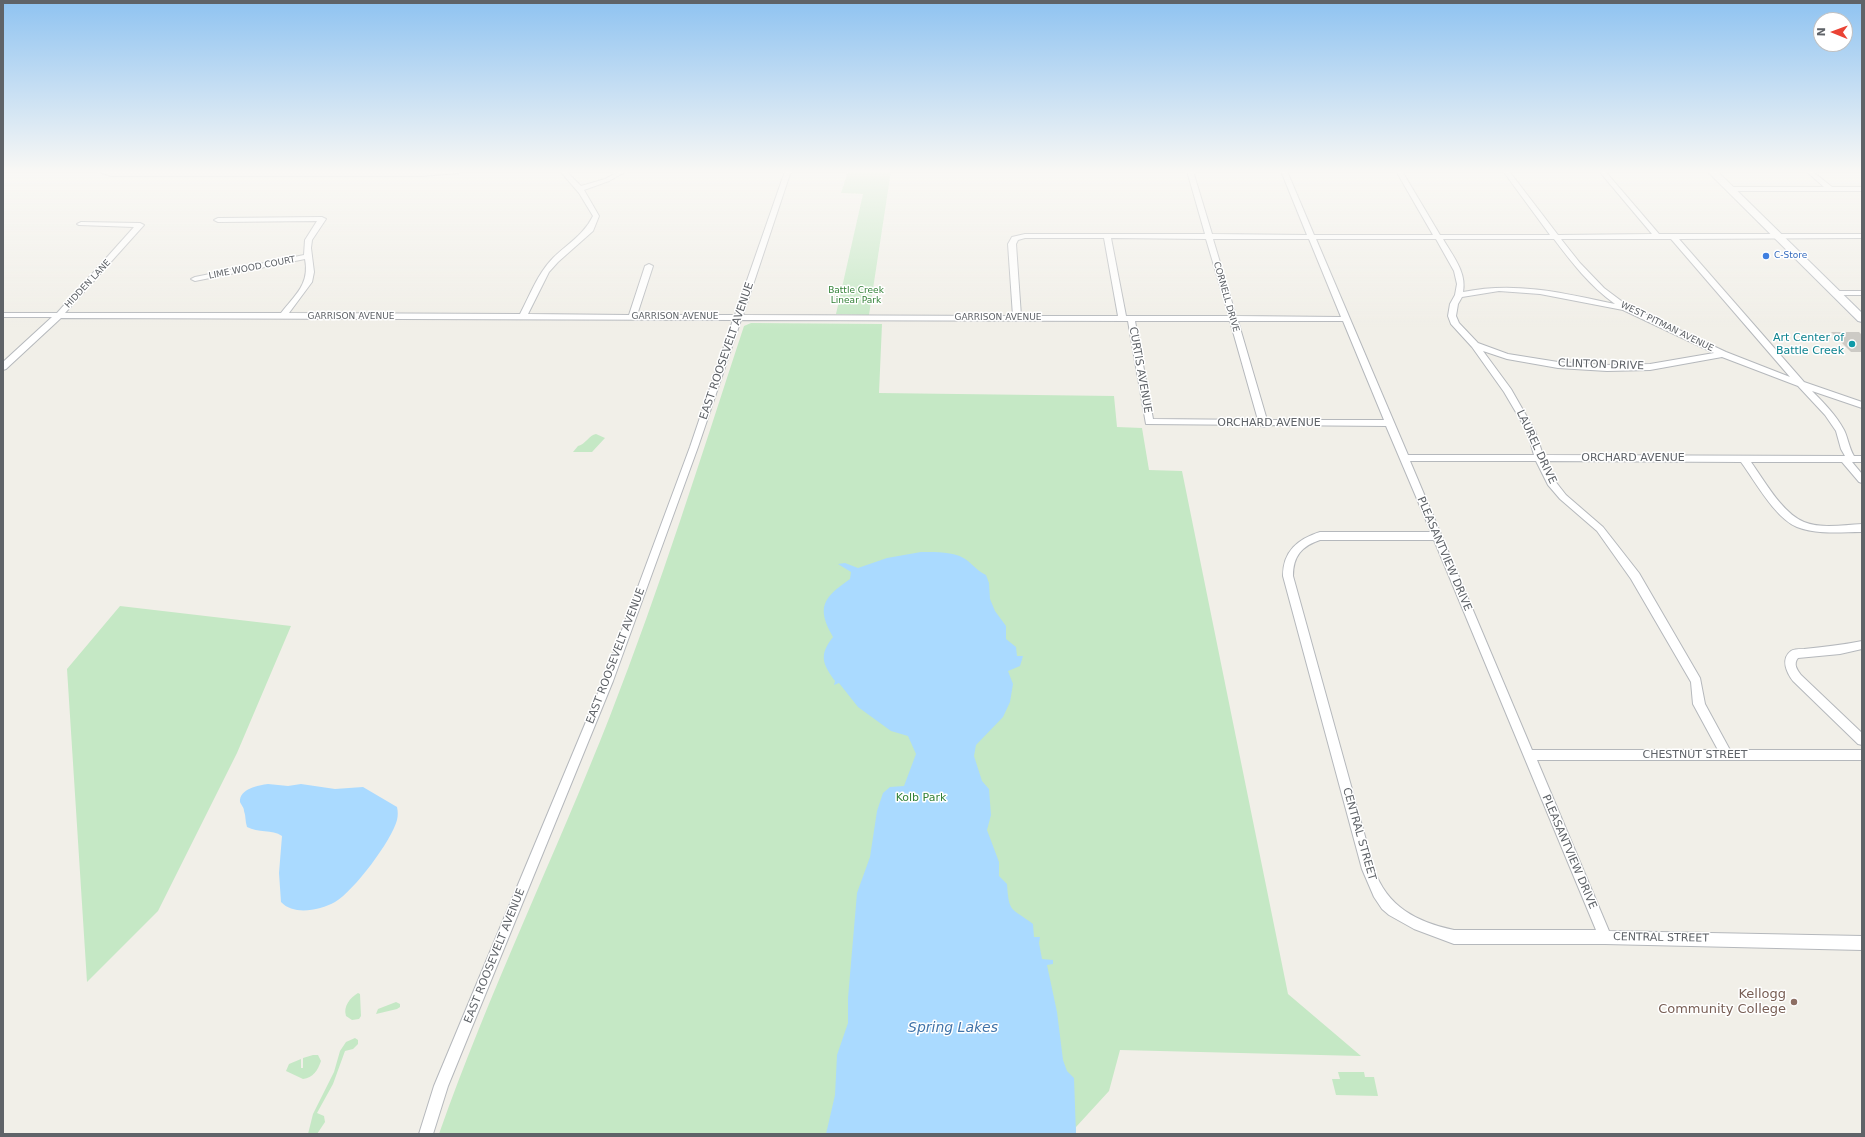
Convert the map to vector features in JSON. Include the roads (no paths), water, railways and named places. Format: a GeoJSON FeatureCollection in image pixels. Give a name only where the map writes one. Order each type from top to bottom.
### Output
{"type":"FeatureCollection","features":[{"type":"Feature","properties":{"kind":"street","name":"HIDDEN LANE"},"geometry":{"type":"LineString","coordinates":[[59,315],[133,236],[140,225],[85,224]]}},
{"type":"Feature","properties":{"kind":"street"},"geometry":{"type":"LineString","coordinates":[[282,317],[308,282],[311,265],[307,250],[308,238],[318,224]]}},
{"type":"Feature","properties":{"kind":"street"},"geometry":{"type":"LineString","coordinates":[[523,317],[546,271],[555,260],[590,229],[592,224]]}},
{"type":"Feature","properties":{"kind":"street","name":"EAST ROOSEVELT AVENUE"},"geometry":{"type":"LineString","coordinates":[[426,1134],[442,1086],[608,681],[676,498],[770,224]]}},
{"type":"Feature","properties":{"kind":"street","name":"CORNELL DRIVE"},"geometry":{"type":"LineString","coordinates":[[1205,224],[1264,424]]}},
{"type":"Feature","properties":{"kind":"street","name":"PLEASANTVIEW DRIVE"},"geometry":{"type":"LineString","coordinates":[[1306,224],[1605,937]]}},
{"type":"Feature","properties":{"kind":"street","name":"LAUREL DRIVE"},"geometry":{"type":"LineString","coordinates":[[1431,224],[1458,271],[1461,284],[1459,295],[1454,304],[1452,316],[1455,324],[1476,345],[1508,391],[1531,431],[1539,458],[1551,483],[1562,497],[1600,529],[1635,576],[1696,681],[1699,704],[1727,756]]}},
{"type":"Feature","properties":{"kind":"street","name":"WEST PITMAN AVENUE"},"geometry":{"type":"LineString","coordinates":[[1546,224],[1590,280],[1625,308],[1723,354]]}},
{"type":"Feature","properties":{"kind":"street"},"geometry":{"type":"LineString","coordinates":[[1647,224],[1657,236]]}},
{"type":"Feature","properties":{"kind":"street"},"geometry":{"type":"LineString","coordinates":[[1765,224],[1862,319]]}},
{"type":"Feature","properties":{"kind":"street"},"geometry":{"type":"LineString","coordinates":[[1017,318],[1012,244],[1019,237],[1025,236],[1862,236]]}},
{"type":"Feature","properties":{"kind":"street"},"geometry":{"type":"LineString","coordinates":[[1673,236],[1835,422],[1847,459],[1862,480]]}},
{"type":"Feature","properties":{"kind":"street","name":"CURTIS AVENUE"},"geometry":{"type":"LineString","coordinates":[[1107,237],[1149,422]]}},
{"type":"Feature","properties":{"kind":"street","name":"LIME WOOD COURT"},"geometry":{"type":"LineString","coordinates":[[195,279],[309,256]]}},
{"type":"Feature","properties":{"kind":"street"},"geometry":{"type":"LineString","coordinates":[[632,317],[649,266]]}},
{"type":"Feature","properties":{"kind":"street"},"geometry":{"type":"LineString","coordinates":[[1459,295],[1493,290],[1540,292],[1571,296],[1625,308]]}},
{"type":"Feature","properties":{"kind":"street"},"geometry":{"type":"LineString","coordinates":[[1836,293],[1862,293]]}},
{"type":"Feature","properties":{"kind":"street","name":"GARRISON AVENUE"},"geometry":{"type":"LineString","coordinates":[[3,315],[1346,319]]}},
{"type":"Feature","properties":{"kind":"street"},"geometry":{"type":"LineString","coordinates":[[3,367],[59,315]]}},
{"type":"Feature","properties":{"kind":"street","name":"CLINTON DRIVE"},"geometry":{"type":"LineString","coordinates":[[1476,345],[1507,356],[1558,365],[1607,368],[1650,367],[1723,354]]}},
{"type":"Feature","properties":{"kind":"street"},"geometry":{"type":"LineString","coordinates":[[1723,354],[1801,384],[1862,405]]}},
{"type":"Feature","properties":{"kind":"street","name":"ORCHARD AVENUE"},"geometry":{"type":"LineString","coordinates":[[1149,422],[1389,424]]}},
{"type":"Feature","properties":{"kind":"street","name":"ORCHARD AVENUE"},"geometry":{"type":"LineString","coordinates":[[1404,458],[1862,459]]}},
{"type":"Feature","properties":{"kind":"street"},"geometry":{"type":"LineString","coordinates":[[1744,459],[1782,509],[1794,521],[1816,528],[1862,528]]}},
{"type":"Feature","properties":{"kind":"street","name":"CENTRAL STREET"},"geometry":{"type":"LineString","coordinates":[[1436,536],[1320,536],[1308,540],[1297,547],[1287,566],[1288,576],[1372,882],[1388,905],[1423,928],[1439,934],[1454,937],[1605,937],[1862,943]]}},
{"type":"Feature","properties":{"kind":"street"},"geometry":{"type":"LineString","coordinates":[[1862,645],[1840,650],[1795,654],[1791,658],[1789,664],[1791,670],[1797,678],[1862,740]]}},
{"type":"Feature","properties":{"kind":"street","name":"CHESTNUT STREET"},"geometry":{"type":"LineString","coordinates":[[1528,755],[1862,755]]}},
{"type":"Feature","properties":{"kind":"water","name":"Spring Lakes"},"geometry":{"type":"Polygon","coordinates":[[[921,552],[958,555],[986,575],[989,583],[990,599],[995,611],[1006,626],[1006,639],[1016,647],[1017,656],[1023,656],[1020,666],[1008,671],[1013,684],[1010,702],[1003,717],[976,745],[974,756],[982,781],[989,789],[991,815],[987,830],[999,862],[999,876],[1007,884],[1010,905],[1012,909],[1033,924],[1034,937],[1040,937],[1039,943],[1042,959],[1053,960],[1053,964],[1047,965],[1057,1012],[1063,1060],[1067,1071],[1074,1078],[1076,1134],[826,1134],[835,1095],[837,1055],[848,1023],[848,998],[857,893],[870,857],[877,811],[883,793],[890,787],[904,786],[916,754],[908,736],[891,731],[858,707],[839,683],[834,685],[835,681],[827,669],[824,659],[826,649],[833,637],[825,618],[824,610],[828,598],[850,579],[851,572],[838,564],[845,563],[858,568],[887,558],[921,552]]]}},
{"type":"Feature","properties":{"kind":"water"},"geometry":{"type":"Polygon","coordinates":[[[268,784],[288,786],[301,784],[335,789],[363,787],[397,807],[397,820],[388,840],[362,876],[343,896],[335,902],[315,909],[300,910],[293,909],[281,902],[279,873],[282,836],[274,832],[256,830],[247,827],[244,810],[240,802],[243,794],[250,788],[268,784]]]}},
{"type":"Feature","properties":{"kind":"place","name":"C-Store"},"geometry":{"type":"Point","coordinates":[1766,256]}},
{"type":"Feature","properties":{"kind":"place","name":"Art Center of Battle Creek"},"geometry":{"type":"Point","coordinates":[1852,344]}},
{"type":"Feature","properties":{"kind":"place","name":"Kellogg Community College"},"geometry":{"type":"Point","coordinates":[1794,1002]}},
{"type":"Feature","properties":{"kind":"park label","name":"Battle Creek Linear Park"},"geometry":{"type":"Point","coordinates":[856,296]}},
{"type":"Feature","properties":{"kind":"park label","name":"Kolb Park"},"geometry":{"type":"Point","coordinates":[921,798]}}]}
